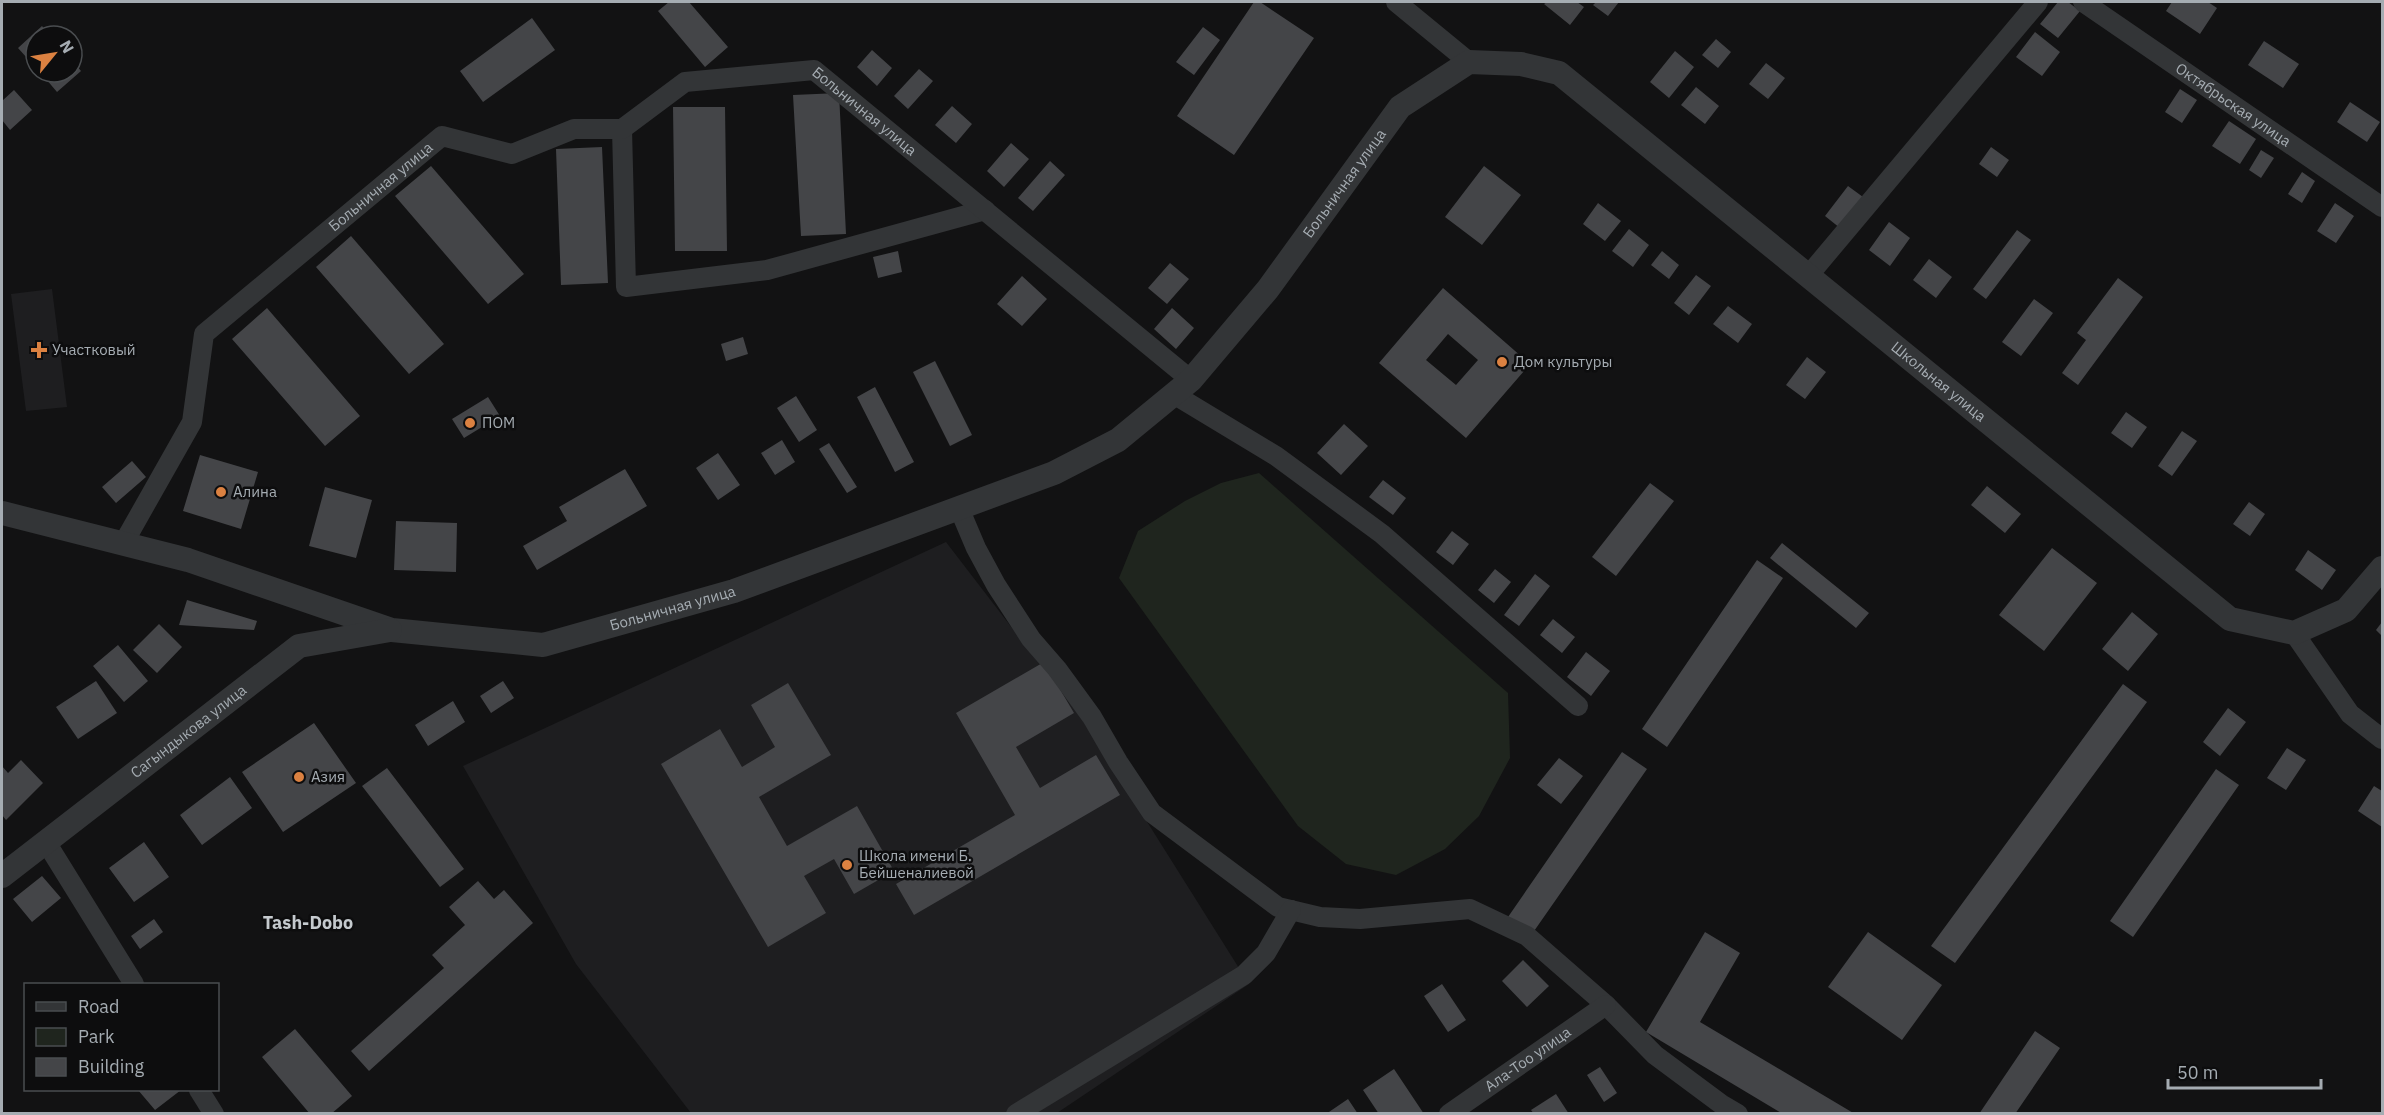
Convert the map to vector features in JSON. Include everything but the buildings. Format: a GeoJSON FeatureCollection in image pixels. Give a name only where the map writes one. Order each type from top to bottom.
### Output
{"type":"FeatureCollection","features":[{"type":"Feature","properties":{"kind":"street"},"geometry":{"type":"LineString","coordinates":[[1396,2],[1469,62]]}},
{"type":"Feature","properties":{"kind":"street"},"geometry":{"type":"LineString","coordinates":[[1808,276],[2038,2]]}},
{"type":"Feature","properties":{"kind":"street","name":"Октябрьская улица"},"geometry":{"type":"LineString","coordinates":[[2083,2],[2382,207]]}},
{"type":"Feature","properties":{"kind":"street","name":"Школьная улица"},"geometry":{"type":"LineString","coordinates":[[1469,62],[1521,64],[1559,73],[2230,619],[2294,633]]}},
{"type":"Feature","properties":{"kind":"street","name":"Больничная улица"},"geometry":{"type":"LineString","coordinates":[[2,513],[188,560],[392,630],[543,645],[734,591],[1054,474],[1118,440],[1183,388],[1269,289],[1400,107],[1469,62]]}},
{"type":"Feature","properties":{"kind":"street","name":"Больничная улица"},"geometry":{"type":"LineString","coordinates":[[123,544],[192,422],[204,334],[442,136],[512,154],[574,129],[622,129],[685,82],[814,70],[985,210],[1183,388]]}},
{"type":"Feature","properties":{"kind":"street"},"geometry":{"type":"LineString","coordinates":[[622,129],[626,287],[767,270],[985,210]]}},
{"type":"Feature","properties":{"kind":"street"},"geometry":{"type":"LineString","coordinates":[[1183,388],[1383,534],[1578,706]]}},
{"type":"Feature","properties":{"kind":"street"},"geometry":{"type":"LineString","coordinates":[[959,508],[976,548],[996,585],[1031,639],[1058,669],[1092,717],[1118,762],[1152,813],[1278,907],[1320,917],[1360,919],[1470,909],[1527,936],[1606,1005],[1655,1055],[1721,1104],[1738,1113]]}},
{"type":"Feature","properties":{"kind":"street"},"geometry":{"type":"LineString","coordinates":[[2382,568],[2346,610],[2294,633],[2350,714],[2382,739]]}},
{"type":"Feature","properties":{"kind":"street","name":"Сагындыкова улица"},"geometry":{"type":"LineString","coordinates":[[2,876],[299,646],[392,630]]}},
{"type":"Feature","properties":{"kind":"street"},"geometry":{"type":"LineString","coordinates":[[46,842],[133,983]]}},
{"type":"Feature","properties":{"kind":"street"},"geometry":{"type":"LineString","coordinates":[[1016,1113],[1244,975],[1266,953],[1291,910]]}},
{"type":"Feature","properties":{"kind":"street","name":"Ала-Тоо улица"},"geometry":{"type":"LineString","coordinates":[[1449,1113],[1606,1005]]}},
{"type":"Feature","properties":{"kind":"street"},"geometry":{"type":"LineString","coordinates":[[200,1091],[214,1113]]}},
{"type":"Feature","properties":{"kind":"shaded area","name":"Участковый"},"geometry":{"type":"Polygon","coordinates":[[[52,289],[67,407],[26,411],[11,294],[52,289]]]}},
{"type":"Feature","properties":{"kind":"shaded area","name":"Школа имени Б. Бейшеналиевой"},"geometry":{"type":"Polygon","coordinates":[[[946,542],[1085,723],[1249,984],[1057,1113],[691,1113],[576,964],[463,766],[946,542]]]}},
{"type":"Feature","properties":{"kind":"green space"},"geometry":{"type":"Polygon","coordinates":[[[1259,473],[1508,693],[1510,758],[1479,816],[1445,849],[1396,875],[1346,864],[1298,826],[1119,578],[1138,531],[1185,501],[1221,483],[1259,473]]]}},
{"type":"Feature","properties":{"kind":"place","name":"Участковый"},"geometry":{"type":"Point","coordinates":[39,350]}},
{"type":"Feature","properties":{"kind":"place","name":"Дом культуры"},"geometry":{"type":"Point","coordinates":[1502,362]}},
{"type":"Feature","properties":{"kind":"place","name":"ПОМ"},"geometry":{"type":"Point","coordinates":[470,423]}},
{"type":"Feature","properties":{"kind":"place","name":"Алина"},"geometry":{"type":"Point","coordinates":[221,492]}},
{"type":"Feature","properties":{"kind":"place","name":"Азия"},"geometry":{"type":"Point","coordinates":[299,777]}},
{"type":"Feature","properties":{"kind":"place","name":"Школа имени Б. Бейшеналиевой"},"geometry":{"type":"Point","coordinates":[847,865]}},
{"type":"Feature","properties":{"kind":"district","name":"Tash-Dobo"},"geometry":{"type":"Point","coordinates":[308,923]}}]}
